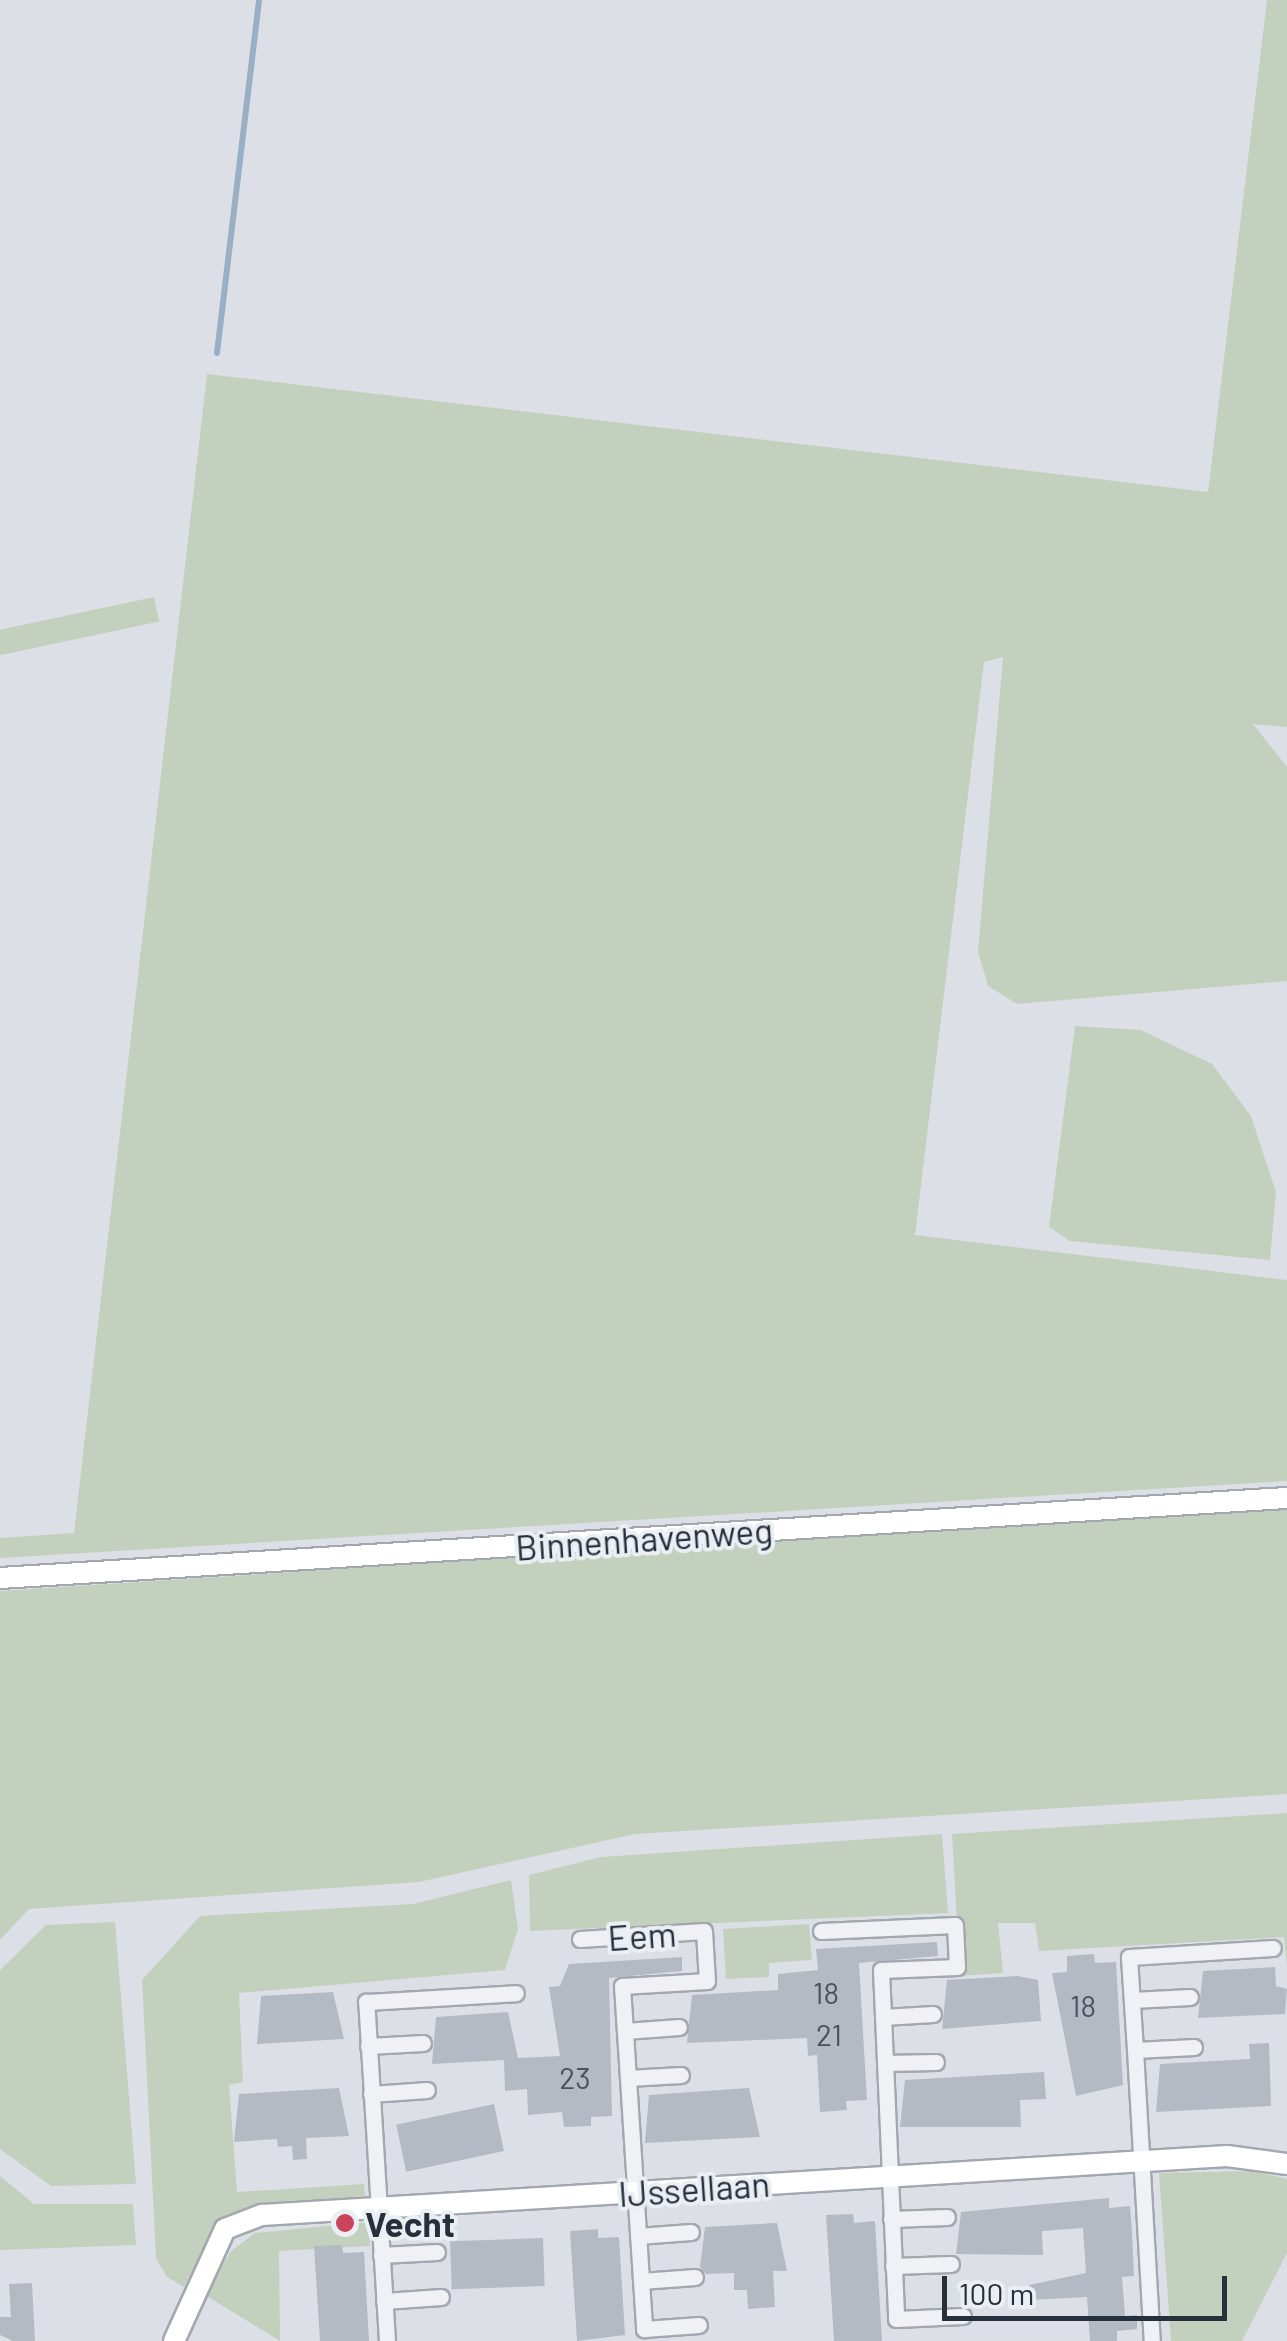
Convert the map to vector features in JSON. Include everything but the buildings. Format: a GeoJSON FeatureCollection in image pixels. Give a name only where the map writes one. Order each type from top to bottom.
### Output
{"type":"FeatureCollection","features":[{"type":"Feature","properties":{"kind":"street","name":"Binnenhavenweg"},"geometry":{"type":"LineString","coordinates":[[0,1578],[1287,1498]]}},
{"type":"Feature","properties":{"kind":"street"},"geometry":{"type":"LineString","coordinates":[[820,1931],[955,1925],[956,1967],[881,1970],[896,2319],[963,2316]]}},
{"type":"Feature","properties":{"kind":"street","name":"Eem"},"geometry":{"type":"LineString","coordinates":[[580,1939],[704,1931],[708,1981],[622,1986],[644,2329],[699,2325]]}},
{"type":"Feature","properties":{"kind":"street"},"geometry":{"type":"LineString","coordinates":[[1152,2341],[1130,1957],[1273,1948]]}},
{"type":"Feature","properties":{"kind":"street"},"geometry":{"type":"LineString","coordinates":[[387,2341],[366,2002],[516,1993]]}},
{"type":"Feature","properties":{"kind":"street"},"geometry":{"type":"LineString","coordinates":[[1132,2000],[1190,1996]]}},
{"type":"Feature","properties":{"kind":"street"},"geometry":{"type":"LineString","coordinates":[[882,2016],[933,2014]]}},
{"type":"Feature","properties":{"kind":"street"},"geometry":{"type":"LineString","coordinates":[[625,2030],[679,2027]]}},
{"type":"Feature","properties":{"kind":"street"},"geometry":{"type":"LineString","coordinates":[[368,2046],[423,2042]]}},
{"type":"Feature","properties":{"kind":"street"},"geometry":{"type":"LineString","coordinates":[[1135,2050],[1194,2047]]}},
{"type":"Feature","properties":{"kind":"street"},"geometry":{"type":"LineString","coordinates":[[885,2064],[936,2062]]}},
{"type":"Feature","properties":{"kind":"street"},"geometry":{"type":"LineString","coordinates":[[628,2078],[681,2075]]}},
{"type":"Feature","properties":{"kind":"street"},"geometry":{"type":"LineString","coordinates":[[371,2094],[427,2090]]}},
{"type":"Feature","properties":{"kind":"street","name":"IJssellaan"},"geometry":{"type":"LineString","coordinates":[[174,2341],[225,2229],[262,2215],[1227,2156],[1287,2164]]}},
{"type":"Feature","properties":{"kind":"street"},"geometry":{"type":"LineString","coordinates":[[891,2219],[947,2217]]}},
{"type":"Feature","properties":{"kind":"street"},"geometry":{"type":"LineString","coordinates":[[638,2236],[690,2232]]}},
{"type":"Feature","properties":{"kind":"street"},"geometry":{"type":"LineString","coordinates":[[382,2255],[437,2252]]}},
{"type":"Feature","properties":{"kind":"street"},"geometry":{"type":"LineString","coordinates":[[894,2266],[951,2264]]}},
{"type":"Feature","properties":{"kind":"street"},"geometry":{"type":"LineString","coordinates":[[641,2281],[695,2277]]}},
{"type":"Feature","properties":{"kind":"street"},"geometry":{"type":"LineString","coordinates":[[384,2300],[441,2297]]}},
{"type":"Feature","properties":{"kind":"green space"},"geometry":{"type":"Polygon","coordinates":[[[1267,0],[1287,0],[1287,727],[1253,724],[1287,767],[1287,981],[1017,1004],[988,986],[978,952],[1003,657],[984,662],[915,1235],[1287,1280],[1287,1481],[0,1558],[0,1538],[74,1533],[207,374],[1208,492],[1267,0]]]}},
{"type":"Feature","properties":{"kind":"green space"},"geometry":{"type":"Polygon","coordinates":[[[154,597],[159,621],[0,655],[0,630],[154,597]]]}},
{"type":"Feature","properties":{"kind":"green space"},"geometry":{"type":"Polygon","coordinates":[[[1075,1026],[1141,1030],[1212,1064],[1251,1116],[1276,1192],[1270,1260],[1070,1241],[1049,1227],[1075,1026]]]}},
{"type":"Feature","properties":{"kind":"green space"},"geometry":{"type":"Polygon","coordinates":[[[1287,1508],[1287,1794],[635,1834],[419,1882],[29,1909],[0,1940],[0,1591],[1287,1508]]]}},
{"type":"Feature","properties":{"kind":"green space"},"geometry":{"type":"Polygon","coordinates":[[[1287,1813],[1287,1966],[1284,1937],[1039,1951],[1035,1923],[998,1923],[1003,1973],[960,1976],[952,1834],[1287,1813]]]}},
{"type":"Feature","properties":{"kind":"green space"},"geometry":{"type":"Polygon","coordinates":[[[942,1834],[948,1913],[530,1931],[529,1875],[601,1857],[942,1834]]]}},
{"type":"Feature","properties":{"kind":"green space"},"geometry":{"type":"Polygon","coordinates":[[[511,1880],[518,1929],[505,1970],[239,1993],[243,2082],[229,2085],[237,2192],[364,2184],[365,2196],[234,2212],[212,2231],[184,2287],[167,2277],[156,2258],[142,1980],[200,1916],[413,1904],[511,1880]]]}},
{"type":"Feature","properties":{"kind":"green space"},"geometry":{"type":"Polygon","coordinates":[[[115,1922],[136,2184],[51,2186],[0,2149],[0,1970],[46,1925],[115,1922]]]}},
{"type":"Feature","properties":{"kind":"green space"},"geometry":{"type":"Polygon","coordinates":[[[809,1924],[812,1960],[769,1963],[769,1977],[726,1979],[723,1929],[809,1924]]]}},
{"type":"Feature","properties":{"kind":"green space"},"geometry":{"type":"Polygon","coordinates":[[[1253,2171],[1287,2179],[1287,2253],[1242,2341],[1171,2341],[1159,2173],[1253,2171]]]}},
{"type":"Feature","properties":{"kind":"green space"},"geometry":{"type":"Polygon","coordinates":[[[0,2176],[34,2204],[133,2204],[136,2245],[0,2250],[0,2176]]]}},
{"type":"Feature","properties":{"kind":"green space"},"geometry":{"type":"Polygon","coordinates":[[[369,2222],[370,2246],[279,2251],[280,2341],[205,2295],[231,2251],[255,2233],[369,2222]]]}},
{"type":"Feature","properties":{"kind":"waterway"},"geometry":{"type":"LineString","coordinates":[[217,353],[259,0]]}},
{"type":"Feature","properties":{"kind":"place","name":"Vecht"},"geometry":{"type":"Point","coordinates":[345,2223]}}]}
